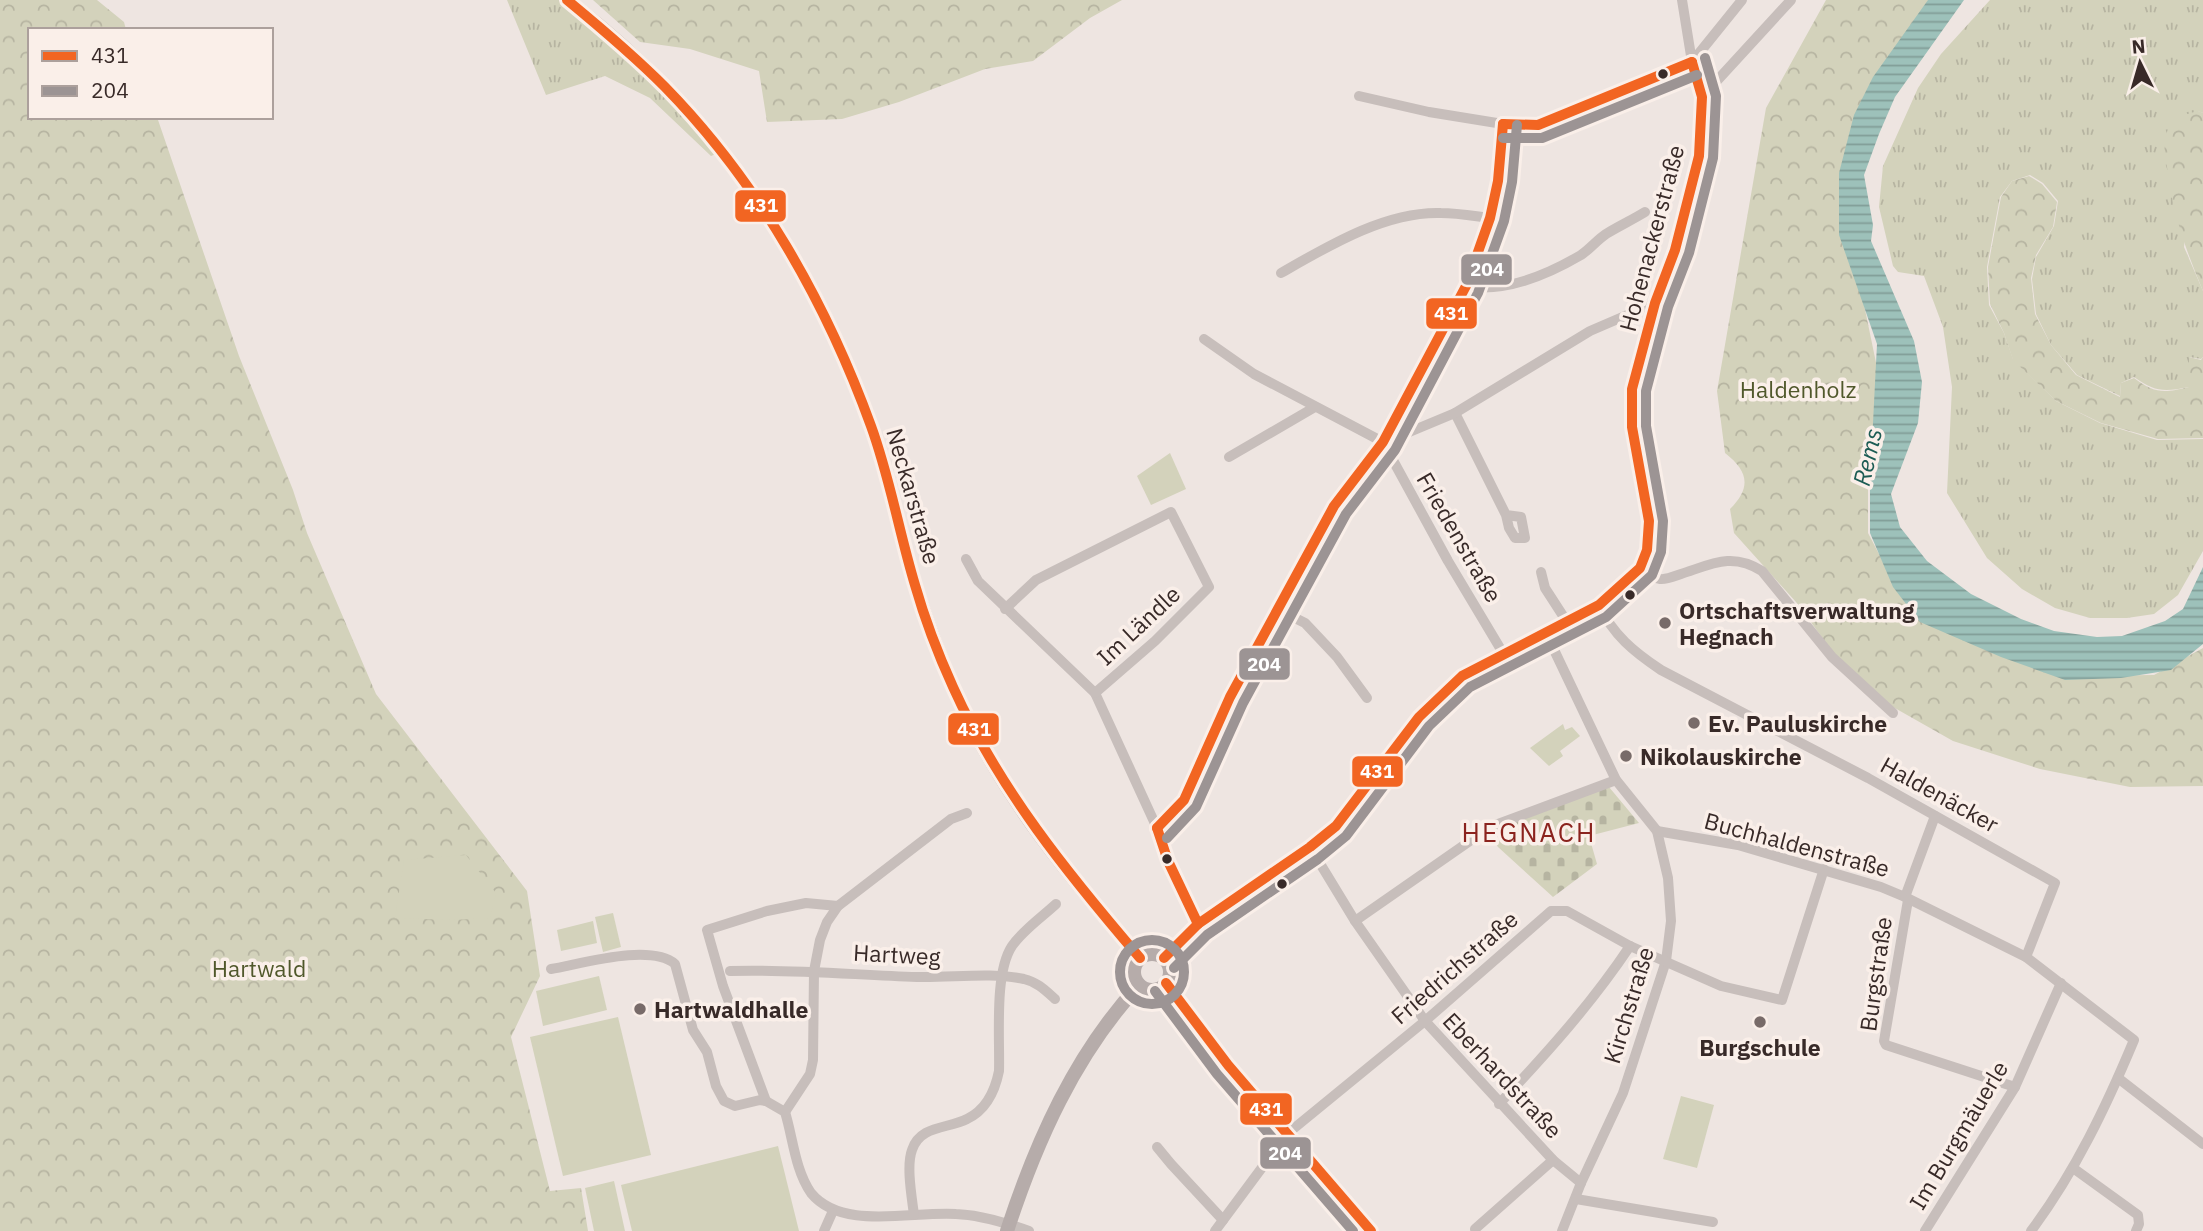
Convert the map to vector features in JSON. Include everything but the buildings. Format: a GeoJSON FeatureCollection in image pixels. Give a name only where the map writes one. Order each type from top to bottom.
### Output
{"type":"FeatureCollection","features":[{"type":"Feature","properties":{"kind":"main road","name":"Neckarstraße"},"geometry":{"type":"LineString","coordinates":[[567,0],[630,52],[696,120],[728,158],[793,260],[852,376],[871,428],[926,618],[946,672],[969,721],[1001,779],[1054,857],[1140,958]]}},
{"type":"Feature","properties":{"kind":"main road"},"geometry":{"type":"LineString","coordinates":[[1155,954],[1164,958],[1170,971],[1166,983],[1153,990],[1139,985],[1134,971],[1140,958],[1155,954]]}},
{"type":"Feature","properties":{"kind":"main road"},"geometry":{"type":"LineString","coordinates":[[1166,983],[1228,1065],[1371,1231]]}},
{"type":"Feature","properties":{"kind":"main road"},"geometry":{"type":"LineString","coordinates":[[1008,1228],[1026,1175],[1050,1119],[1090,1049],[1114,1014],[1139,985]]}},
{"type":"Feature","properties":{"kind":"street","name":"Hohenackerstraße"},"geometry":{"type":"LineString","coordinates":[[1640,568],[1647,550],[1649,520],[1632,427],[1632,389],[1655,303],[1675,250],[1699,156],[1702,97],[1692,62],[1682,0]]}},
{"type":"Feature","properties":{"kind":"street"},"geometry":{"type":"LineString","coordinates":[[1359,96],[1429,112],[1503,124],[1537,125],[1692,62],[1742,0]]}},
{"type":"Feature","properties":{"kind":"street"},"geometry":{"type":"LineString","coordinates":[[1702,97],[1791,0]]}},
{"type":"Feature","properties":{"kind":"street"},"geometry":{"type":"LineString","coordinates":[[1157,828],[1184,800],[1230,696],[1335,506],[1383,442],[1466,286],[1490,218],[1498,181],[1503,124]]}},
{"type":"Feature","properties":{"kind":"street"},"geometry":{"type":"LineString","coordinates":[[1281,273],[1345,236],[1397,219],[1439,212],[1490,218]]}},
{"type":"Feature","properties":{"kind":"street"},"geometry":{"type":"LineString","coordinates":[[1466,286],[1501,288],[1549,271],[1583,254],[1606,234],[1645,212]]}},
{"type":"Feature","properties":{"kind":"street"},"geometry":{"type":"LineString","coordinates":[[1389,429],[1407,433],[1455,413],[1590,331],[1655,303]]}},
{"type":"Feature","properties":{"kind":"street"},"geometry":{"type":"LineString","coordinates":[[1204,339],[1254,374],[1383,442]]}},
{"type":"Feature","properties":{"kind":"street"},"geometry":{"type":"LineString","coordinates":[[1229,457],[1315,407]]}},
{"type":"Feature","properties":{"kind":"street"},"geometry":{"type":"LineString","coordinates":[[1455,413],[1506,515]]}},
{"type":"Feature","properties":{"kind":"street","name":"Friedenstraße"},"geometry":{"type":"LineString","coordinates":[[1383,442],[1448,561],[1503,653]]}},
{"type":"Feature","properties":{"kind":"street","name":"Im Ländle"},"geometry":{"type":"LineString","coordinates":[[1005,609],[1036,580],[1171,512],[1209,587],[1155,641],[1095,693]]}},
{"type":"Feature","properties":{"kind":"street"},"geometry":{"type":"LineString","coordinates":[[966,559],[978,581],[1095,693],[1198,924]]}},
{"type":"Feature","properties":{"kind":"street"},"geometry":{"type":"LineString","coordinates":[[1164,958],[1198,924],[1336,826],[1419,717],[1462,676],[1599,605],[1640,568],[1650,576],[1662,580],[1728,560],[1752,565],[1762,571],[1832,657],[1893,713]]}},
{"type":"Feature","properties":{"kind":"street"},"geometry":{"type":"LineString","coordinates":[[1541,572],[1545,588],[1567,622]]}},
{"type":"Feature","properties":{"kind":"street","name":"Haldenäcker"},"geometry":{"type":"LineString","coordinates":[[1599,605],[1614,631],[1634,653],[1661,670],[1868,778],[2054,883],[2026,957]]}},
{"type":"Feature","properties":{"kind":"street"},"geometry":{"type":"LineString","coordinates":[[1279,610],[1305,623],[1337,657],[1367,698]]}},
{"type":"Feature","properties":{"kind":"street","name":"Kirchstraße"},"geometry":{"type":"LineString","coordinates":[[1546,634],[1616,780],[1657,831],[1668,878],[1671,921],[1666,961],[1623,1093],[1562,1231]]}},
{"type":"Feature","properties":{"kind":"street"},"geometry":{"type":"LineString","coordinates":[[1355,921],[1490,827],[1616,780]]}},
{"type":"Feature","properties":{"kind":"street"},"geometry":{"type":"LineString","coordinates":[[785,1112],[810,1074],[813,1060],[814,971],[820,940],[838,906],[951,820],[967,813]]}},
{"type":"Feature","properties":{"kind":"street","name":"Burgstraße"},"geometry":{"type":"LineString","coordinates":[[1935,816],[1907,899],[1884,1041],[1886,1045],[2015,1087]]}},
{"type":"Feature","properties":{"kind":"street","name":"Buchhaldenstraße"},"geometry":{"type":"LineString","coordinates":[[1657,831],[1738,845],[1881,887],[2026,957],[2134,1040],[2118,1078]]}},
{"type":"Feature","properties":{"kind":"street","name":"Eberhardstraße"},"geometry":{"type":"LineString","coordinates":[[1310,847],[1355,921],[1424,1021],[1553,1160],[1581,1183]]}},
{"type":"Feature","properties":{"kind":"street","name":"Friedrichstraße"},"geometry":{"type":"LineString","coordinates":[[1215,1231],[1286,1134],[1424,1021],[1551,911],[1567,911],[1630,946],[1721,986],[1782,1000],[1824,869]]}},
{"type":"Feature","properties":{"kind":"street"},"geometry":{"type":"LineString","coordinates":[[766,1101],[723,986],[707,930],[767,911],[806,904],[838,906]]}},
{"type":"Feature","properties":{"kind":"street"},"geometry":{"type":"LineString","coordinates":[[914,1215],[910,1161],[912,1150],[917,1140],[928,1131],[964,1121],[988,1102],[996,1086],[999,1071],[1001,976],[1006,957],[1013,944],[1056,904]]}},
{"type":"Feature","properties":{"kind":"street"},"geometry":{"type":"LineString","coordinates":[[1499,1104],[1602,989],[1630,946]]}},
{"type":"Feature","properties":{"kind":"street"},"geometry":{"type":"LineString","coordinates":[[551,969],[634,955],[669,959],[675,964],[693,1030],[707,1052],[716,1086],[724,1101],[736,1106],[766,1101],[785,1112],[803,1180],[811,1195],[832,1213],[869,1220],[914,1215],[976,1216],[1008,1228],[1029,1231]]}},
{"type":"Feature","properties":{"kind":"street","name":"Hartweg"},"geometry":{"type":"LineString","coordinates":[[730,971],[1001,976],[1038,984],[1055,999]]}},
{"type":"Feature","properties":{"kind":"street","name":"Im Burgmäuerle"},"geometry":{"type":"LineString","coordinates":[[1925,1231],[2015,1087],[2061,983]]}},
{"type":"Feature","properties":{"kind":"street"},"geometry":{"type":"LineString","coordinates":[[2031,1231],[2073,1168],[2118,1078],[2203,1144]]}},
{"type":"Feature","properties":{"kind":"street"},"geometry":{"type":"LineString","coordinates":[[1157,1147],[1223,1220]]}},
{"type":"Feature","properties":{"kind":"street"},"geometry":{"type":"LineString","coordinates":[[1475,1229],[1553,1160]]}},
{"type":"Feature","properties":{"kind":"street"},"geometry":{"type":"LineString","coordinates":[[2073,1168],[2138,1214],[2139,1224],[2136,1231]]}},
{"type":"Feature","properties":{"kind":"street"},"geometry":{"type":"LineString","coordinates":[[1576,1199],[1713,1222]]}},
{"type":"Feature","properties":{"kind":"street"},"geometry":{"type":"LineString","coordinates":[[824,1231],[832,1213]]}},
{"type":"Feature","properties":{"kind":"green space","name":"Hartwald"},"geometry":{"type":"Polygon","coordinates":[[[0,0],[97,0],[124,22],[126,28],[28,28],[28,119],[158,119],[239,356],[293,490],[307,533],[376,694],[527,891],[540,976],[511,1037],[550,1191],[581,1188],[588,1231],[0,1231],[0,0]]]}},
{"type":"Feature","properties":{"kind":"green space"},"geometry":{"type":"Polygon","coordinates":[[[507,0],[564,0],[591,19],[723,151],[711,156],[650,98],[605,76],[546,95],[507,0]]]}},
{"type":"Feature","properties":{"kind":"green space"},"geometry":{"type":"Polygon","coordinates":[[[593,0],[1122,0],[1090,18],[1033,61],[985,69],[899,102],[842,119],[767,122],[759,71],[690,49],[640,42],[593,0]]]}},
{"type":"Feature","properties":{"kind":"green space","name":"Haldenholz"},"geometry":{"type":"Polygon","coordinates":[[[1826,0],[1936,0],[1842,175],[1880,382],[1880,447],[1868,482],[1868,533],[1890,575],[2074,676],[2154,675],[2203,648],[2203,786],[2130,787],[2040,769],[1953,741],[1893,707],[1835,655],[1796,602],[1734,533],[1730,509],[1742,493],[1744,480],[1739,466],[1725,453],[1717,391],[1766,108],[1826,0]]]}},
{"type":"Feature","properties":{"kind":"green space"},"geometry":{"type":"Polygon","coordinates":[[[1990,0],[2203,0],[2203,113],[2198,111],[2184,247],[2203,291],[2203,357],[2189,357],[2189,387],[2160,390],[2134,377],[2121,383],[2120,396],[2077,375],[2051,345],[2036,314],[2032,279],[2036,257],[2054,226],[2058,201],[2043,183],[2030,175],[2012,181],[2000,197],[1987,267],[1989,305],[2004,333],[2013,359],[2056,401],[2100,423],[2157,440],[2203,439],[2203,551],[2178,595],[2154,614],[2127,618],[2090,618],[2055,608],[2022,589],[1987,558],[1947,493],[1952,387],[1943,327],[1924,276],[1898,272],[1893,266],[1879,207],[1883,166],[1918,88],[1941,54],[1990,0]]]}},
{"type":"Feature","properties":{"kind":"green space"},"geometry":{"type":"Polygon","coordinates":[[[2199,111],[2203,113],[2203,291],[2176,215],[2164,147],[2171,125],[2183,115],[2199,111]]]}},
{"type":"Feature","properties":{"kind":"green space"},"geometry":{"type":"Polygon","coordinates":[[[2029,176],[2042,184],[2057,202],[2053,227],[2036,255],[2031,278],[2035,314],[2051,345],[2076,375],[2120,397],[2121,383],[2134,378],[2160,391],[2189,387],[2189,357],[2201,360],[2203,357],[2203,438],[2158,439],[2101,423],[2056,401],[2013,360],[1990,304],[1988,267],[2001,197],[2012,181],[2029,176]]]}},
{"type":"Feature","properties":{"kind":"green space"},"geometry":{"type":"Polygon","coordinates":[[[1170,453],[1186,489],[1151,505],[1137,476],[1170,453]]]}},
{"type":"Feature","properties":{"kind":"green space"},"geometry":{"type":"Polygon","coordinates":[[[1563,724],[1565,730],[1572,727],[1580,736],[1560,751],[1563,756],[1549,766],[1530,748],[1563,724]]]}},
{"type":"Feature","properties":{"kind":"green space"},"geometry":{"type":"Polygon","coordinates":[[[1609,787],[1639,823],[1589,836],[1597,864],[1553,897],[1498,847],[1489,834],[1493,827],[1609,787]]]}},
{"type":"Feature","properties":{"kind":"green space"},"geometry":{"type":"Polygon","coordinates":[[[466,855],[496,893],[490,918],[395,918],[404,860],[466,855]]]}},
{"type":"Feature","properties":{"kind":"green space"},"geometry":{"type":"Polygon","coordinates":[[[613,913],[621,947],[603,952],[595,917],[613,913]]]}},
{"type":"Feature","properties":{"kind":"green space"},"geometry":{"type":"Polygon","coordinates":[[[593,921],[597,943],[561,951],[557,930],[593,921]]]}},
{"type":"Feature","properties":{"kind":"green space"},"geometry":{"type":"Polygon","coordinates":[[[599,976],[607,1010],[543,1026],[536,991],[599,976]]]}},
{"type":"Feature","properties":{"kind":"green space"},"geometry":{"type":"Polygon","coordinates":[[[618,1017],[651,1155],[563,1176],[530,1037],[618,1017]]]}},
{"type":"Feature","properties":{"kind":"green space"},"geometry":{"type":"Polygon","coordinates":[[[1681,1096],[1714,1105],[1697,1168],[1663,1159],[1681,1096]]]}},
{"type":"Feature","properties":{"kind":"green space"},"geometry":{"type":"Polygon","coordinates":[[[778,1146],[799,1231],[632,1231],[621,1185],[778,1146]]]}},
{"type":"Feature","properties":{"kind":"green space"},"geometry":{"type":"Polygon","coordinates":[[[614,1181],[625,1231],[594,1231],[585,1188],[614,1181]]]}},
{"type":"Feature","properties":{"kind":"water"},"geometry":{"type":"Polygon","coordinates":[[[1928,0],[1964,0],[1895,97],[1864,175],[1873,225],[1871,241],[1914,341],[1922,382],[1918,423],[1891,494],[1900,527],[1927,561],[1971,594],[2021,619],[2054,631],[2097,637],[2122,636],[2165,621],[2183,609],[2203,567],[2203,644],[2171,670],[2121,678],[2065,680],[2001,657],[1920,622],[1893,587],[1870,533],[1877,344],[1839,235],[1839,173],[1854,115],[1873,77],[1928,0]]]}},
{"type":"Feature","properties":{"kind":"transit line","name":"431"},"geometry":{"type":"LineString","coordinates":[[567,0],[641,64],[699,124],[759,203],[786,246],[833,334],[871,426],[923,611],[942,662],[971,724],[1013,795],[1037,829],[1087,895],[1140,958]]}},
{"type":"Feature","properties":{"kind":"transit line","name":"204"},"geometry":{"type":"LineString","coordinates":[[1174,968],[1207,935],[1318,859],[1346,836],[1429,726],[1470,687],[1606,617],[1652,575],[1661,552],[1663,521],[1646,426],[1646,391],[1668,307],[1689,253],[1713,158],[1716,96],[1705,58]]}},
{"type":"Feature","properties":{"kind":"transit line","name":"431"},"geometry":{"type":"LineString","coordinates":[[1503,124],[1538,125],[1692,62]]}},
{"type":"Feature","properties":{"kind":"transit line","name":"431"},"geometry":{"type":"LineString","coordinates":[[1164,958],[1198,924],[1336,826],[1419,717],[1462,676],[1599,605],[1640,568],[1647,550],[1649,521],[1632,427],[1632,389],[1655,303],[1675,250],[1699,156],[1702,97],[1692,62]]}},
{"type":"Feature","properties":{"kind":"transit line","name":"204"},"geometry":{"type":"LineString","coordinates":[[1503,138],[1542,138],[1697,75]]}},
{"type":"Feature","properties":{"kind":"transit line","name":"431"},"geometry":{"type":"LineString","coordinates":[[1157,828],[1184,800],[1230,697],[1334,506],[1383,442],[1466,286],[1490,218],[1498,181],[1503,124]]}},
{"type":"Feature","properties":{"kind":"transit line","name":"204"},"geometry":{"type":"LineString","coordinates":[[1167,838],[1196,807],[1243,703],[1346,514],[1395,450],[1478,293],[1504,221],[1512,182],[1517,125]]}},
{"type":"Feature","properties":{"kind":"transit line","name":"431"},"geometry":{"type":"LineString","coordinates":[[1157,828],[1168,861],[1198,924]]}},
{"type":"Feature","properties":{"kind":"transit line","name":"204"},"geometry":{"type":"LineString","coordinates":[[1152,940],[1175,949],[1184,972],[1175,995],[1152,1004],[1129,995],[1120,972],[1129,949],[1152,940]]}},
{"type":"Feature","properties":{"kind":"transit line","name":"431"},"geometry":{"type":"LineString","coordinates":[[1166,983],[1228,1065],[1371,1231]]}},
{"type":"Feature","properties":{"kind":"transit line","name":"204"},"geometry":{"type":"LineString","coordinates":[[1155,991],[1217,1074],[1353,1231]]}},
{"type":"Feature","properties":{"kind":"place","name":"Ortschaftsverwaltung Hegnach"},"geometry":{"type":"Point","coordinates":[1665,623]}},
{"type":"Feature","properties":{"kind":"place","name":"Ev. Pauluskirche"},"geometry":{"type":"Point","coordinates":[1694,723]}},
{"type":"Feature","properties":{"kind":"place","name":"Nikolauskirche"},"geometry":{"type":"Point","coordinates":[1626,756]}},
{"type":"Feature","properties":{"kind":"place","name":"Hartwaldhalle"},"geometry":{"type":"Point","coordinates":[640,1009]}},
{"type":"Feature","properties":{"kind":"place","name":"Burgschule"},"geometry":{"type":"Point","coordinates":[1760,1022]}},
{"type":"Feature","properties":{"kind":"district","name":"HEGNACH"},"geometry":{"type":"Point","coordinates":[1529,832]}},
{"type":"Feature","properties":{"kind":"water label","name":"Rems"},"geometry":{"type":"Point","coordinates":[1867,457]}}]}
